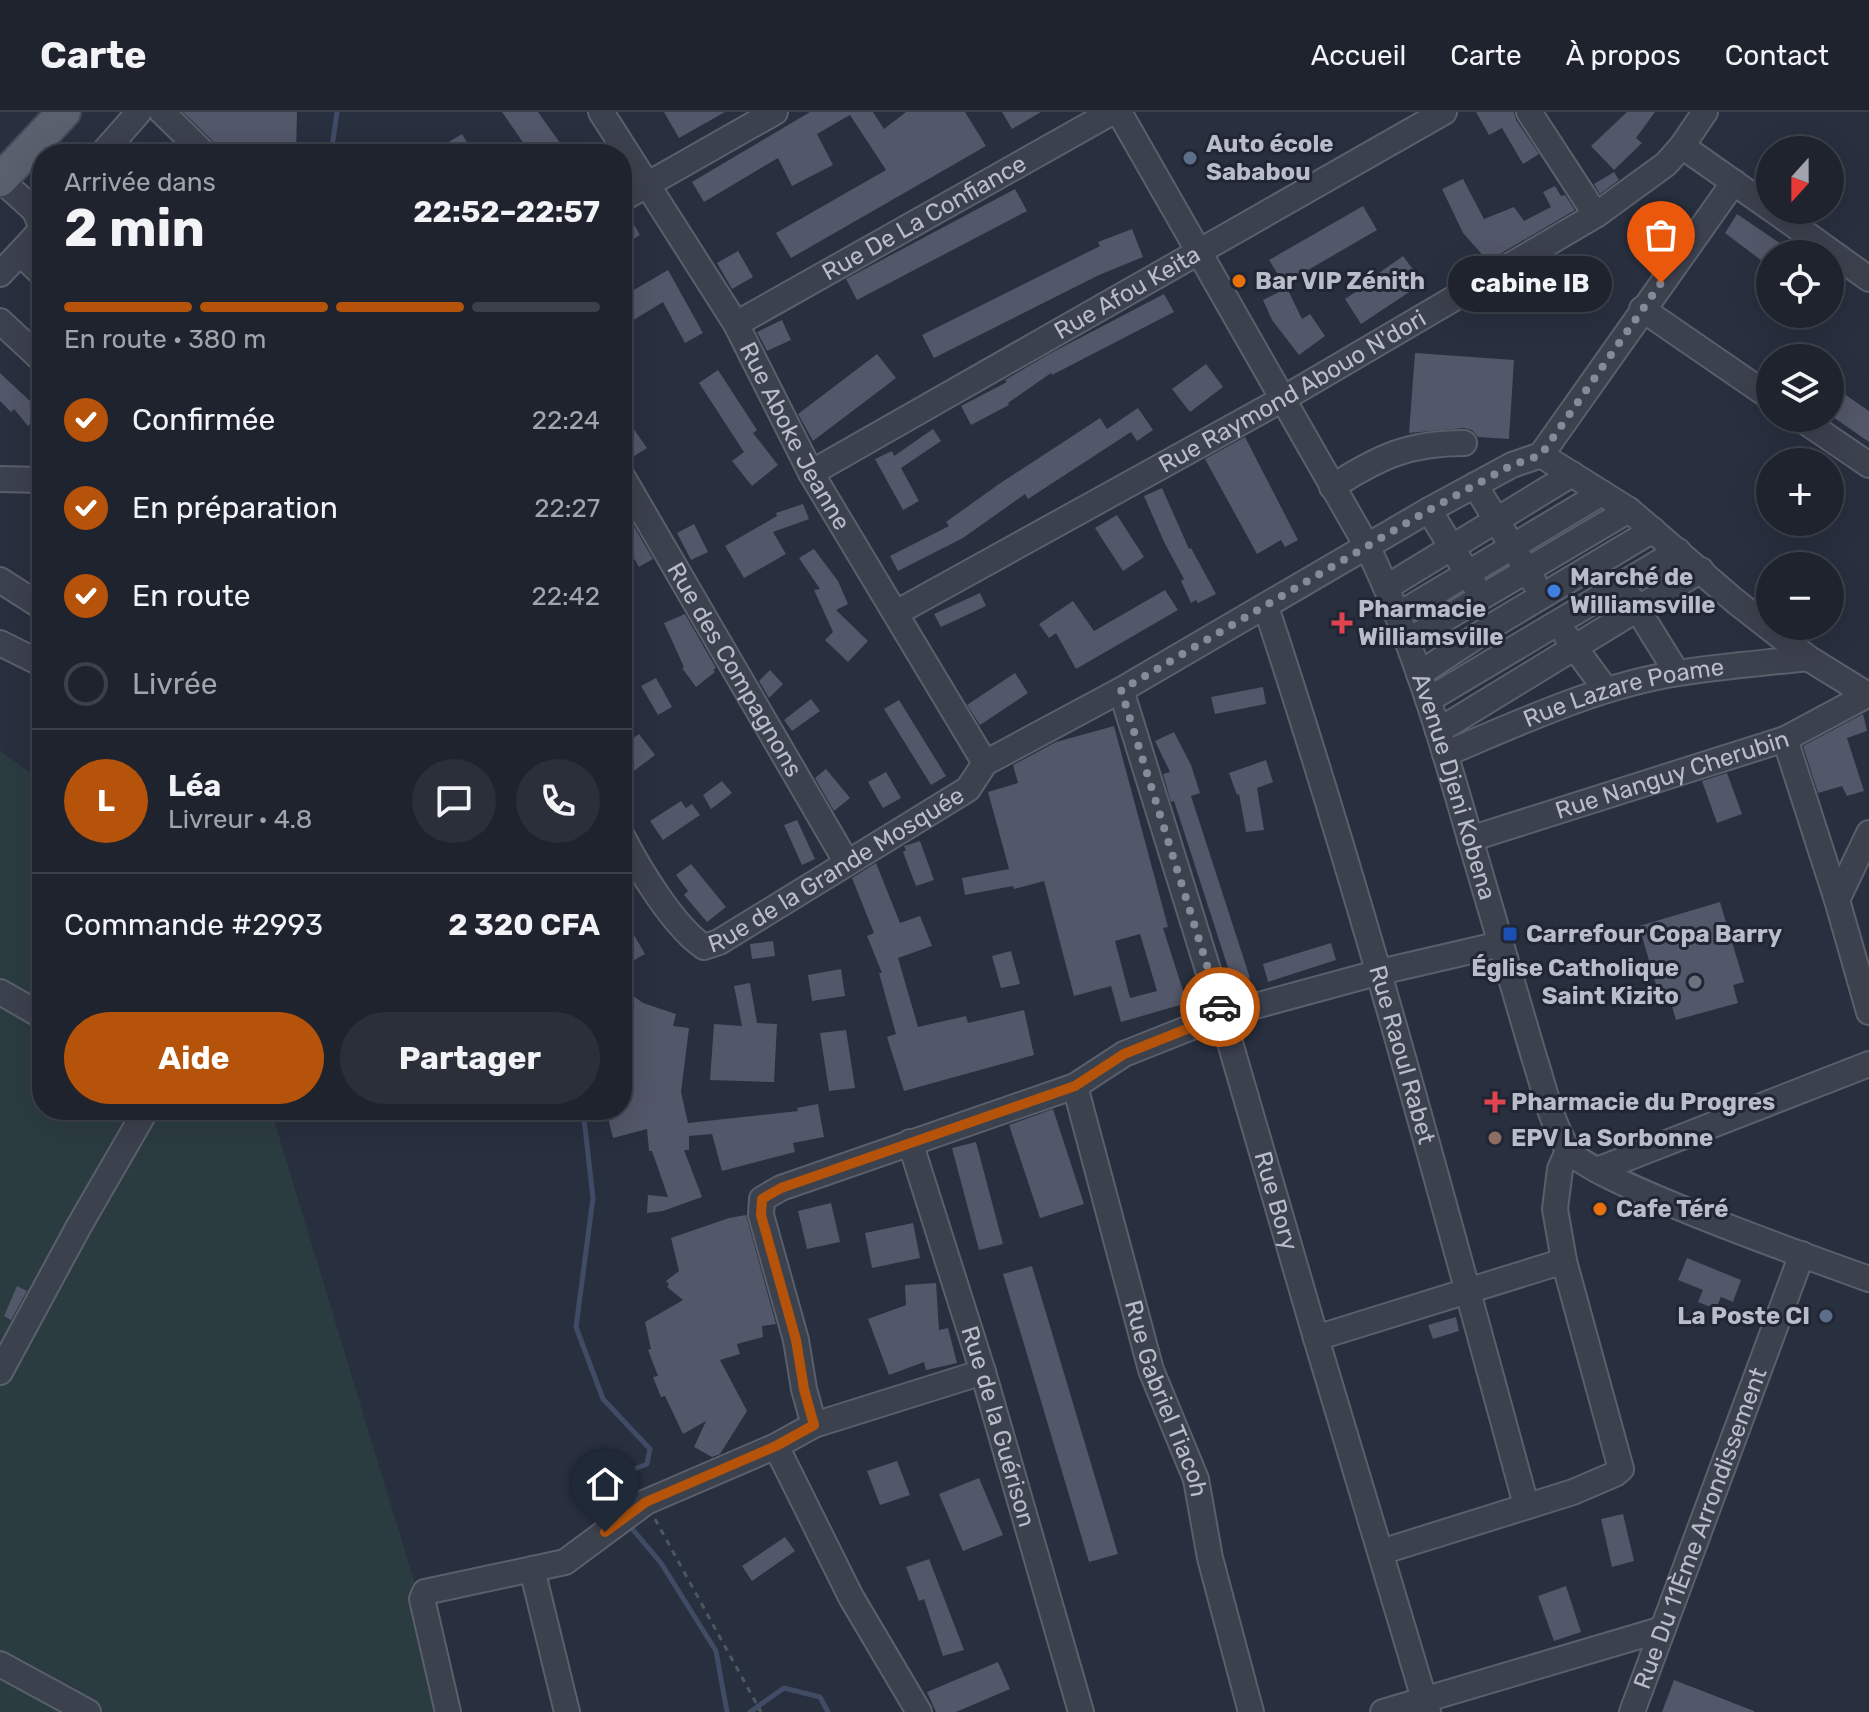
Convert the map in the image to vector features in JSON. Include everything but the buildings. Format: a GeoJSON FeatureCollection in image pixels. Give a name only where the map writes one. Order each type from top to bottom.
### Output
{"type":"FeatureCollection","features":[{"type":"Feature","properties":{"kind":"main road"},"geometry":{"type":"LineString","coordinates":[[0,152],[37,112]]}},
{"type":"Feature","properties":{"kind":"main road"},"geometry":{"type":"LineString","coordinates":[[34,144],[64,112]]}},
{"type":"Feature","properties":{"kind":"main road"},"geometry":{"type":"LineString","coordinates":[[0,180],[32,146]]}},
{"type":"Feature","properties":{"kind":"street"},"geometry":{"type":"LineString","coordinates":[[111,144],[139,112]]}},
{"type":"Feature","properties":{"kind":"street"},"geometry":{"type":"LineString","coordinates":[[162,112],[195,144]]}},
{"type":"Feature","properties":{"kind":"street","name":"Rue Aboke Jeanne"},"geometry":{"type":"LineString","coordinates":[[601,112],[621,144]]}},
{"type":"Feature","properties":{"kind":"street"},"geometry":{"type":"LineString","coordinates":[[632,193],[775,112]]}},
{"type":"Feature","properties":{"kind":"street","name":"Rue De La Confiance"},"geometry":{"type":"LineString","coordinates":[[736,324],[1112,112]]}},
{"type":"Feature","properties":{"kind":"street","name":"Avenue Djeni Kobena"},"geometry":{"type":"LineString","coordinates":[[1119,112],[1368,548],[1387,587],[1409,640],[1442,742],[1551,1110],[1568,1151]]}},
{"type":"Feature","properties":{"kind":"street","name":"Rue Afou Keita"},"geometry":{"type":"LineString","coordinates":[[811,473],[1444,112]]}},
{"type":"Feature","properties":{"kind":"street"},"geometry":{"type":"LineString","coordinates":[[1529,112],[1596,215]]}},
{"type":"Feature","properties":{"kind":"street","name":"Rue Raymond Abouo N'dori"},"geometry":{"type":"LineString","coordinates":[[896,613],[1281,400],[1596,215],[1666,164],[1705,112]]}},
{"type":"Feature","properties":{"kind":"street"},"geometry":{"type":"LineString","coordinates":[[1682,146],[1756,198]]}},
{"type":"Feature","properties":{"kind":"street","name":"Rue Aboke Jeanne"},"geometry":{"type":"LineString","coordinates":[[632,162],[736,324],[811,473],[985,763]]}},
{"type":"Feature","properties":{"kind":"street"},"geometry":{"type":"LineString","coordinates":[[0,180],[32,205]]}},
{"type":"Feature","properties":{"kind":"street"},"geometry":{"type":"LineString","coordinates":[[1734,182],[1541,455],[1629,510],[1808,658],[1868,694]]}},
{"type":"Feature","properties":{"kind":"street"},"geometry":{"type":"LineString","coordinates":[[1793,224],[1869,279]]}},
{"type":"Feature","properties":{"kind":"street"},"geometry":{"type":"LineString","coordinates":[[0,274],[32,240]]}},
{"type":"Feature","properties":{"kind":"street"},"geometry":{"type":"LineString","coordinates":[[20,253],[32,264]]}},
{"type":"Feature","properties":{"kind":"street"},"geometry":{"type":"LineString","coordinates":[[1642,309],[1756,387]]}},
{"type":"Feature","properties":{"kind":"street"},"geometry":{"type":"LineString","coordinates":[[1,323],[32,351]]}},
{"type":"Feature","properties":{"kind":"street"},"geometry":{"type":"LineString","coordinates":[[1821,432],[1869,465]]}},
{"type":"Feature","properties":{"kind":"street"},"geometry":{"type":"LineString","coordinates":[[1332,487],[1402,449],[1433,443],[1464,443]]}},
{"type":"Feature","properties":{"kind":"street","name":"Rue de la Grande Mosquée"},"geometry":{"type":"LineString","coordinates":[[632,852],[672,915],[691,938],[704,947],[719,942],[968,789],[985,763],[1121,690],[1429,510],[1512,465],[1541,455]]}},
{"type":"Feature","properties":{"kind":"street"},"geometry":{"type":"LineString","coordinates":[[1387,587],[1572,474]]}},
{"type":"Feature","properties":{"kind":"street"},"geometry":{"type":"LineString","coordinates":[[0,479],[32,480]]}},
{"type":"Feature","properties":{"kind":"street"},"geometry":{"type":"LineString","coordinates":[[1475,485],[1574,648],[1606,690]]}},
{"type":"Feature","properties":{"kind":"street","name":"Rue des Compagnons"},"geometry":{"type":"LineString","coordinates":[[632,493],[847,863]]}},
{"type":"Feature","properties":{"kind":"street"},"geometry":{"type":"LineString","coordinates":[[1398,615],[1602,493]]}},
{"type":"Feature","properties":{"kind":"street"},"geometry":{"type":"LineString","coordinates":[[1577,509],[1677,673]]}},
{"type":"Feature","properties":{"kind":"street"},"geometry":{"type":"LineString","coordinates":[[1429,510],[1548,710]]}},
{"type":"Feature","properties":{"kind":"street"},"geometry":{"type":"LineString","coordinates":[[1409,640],[1629,510]]}},
{"type":"Feature","properties":{"kind":"street"},"geometry":{"type":"LineString","coordinates":[[1419,674],[1497,623],[1653,530]]}},
{"type":"Feature","properties":{"kind":"street"},"geometry":{"type":"LineString","coordinates":[[1428,700],[1678,551]]}},
{"type":"Feature","properties":{"kind":"street"},"geometry":{"type":"LineString","coordinates":[[1442,742],[1528,675],[1701,570]]}},
{"type":"Feature","properties":{"kind":"street"},"geometry":{"type":"LineString","coordinates":[[0,580],[32,601]]}},
{"type":"Feature","properties":{"kind":"street","name":"Rue Raoul Rabet"},"geometry":{"type":"LineString","coordinates":[[1266,607],[1317,760],[1380,972],[1526,1505]]}},
{"type":"Feature","properties":{"kind":"street"},"geometry":{"type":"LineString","coordinates":[[0,643],[32,659]]}},
{"type":"Feature","properties":{"kind":"street","name":"Rue Lazare Poame"},"geometry":{"type":"LineString","coordinates":[[1442,742],[1606,690],[1677,673],[1808,658]]}},
{"type":"Feature","properties":{"kind":"street","name":"Rue Bory"},"geometry":{"type":"LineString","coordinates":[[1121,690],[1222,1015],[1427,1706]]}},
{"type":"Feature","properties":{"kind":"street","name":"Rue Nanguy Cherubin"},"geometry":{"type":"LineString","coordinates":[[1470,839],[1785,739],[1868,694]]}},
{"type":"Feature","properties":{"kind":"street"},"geometry":{"type":"LineString","coordinates":[[1785,739],[1868,1003]]}},
{"type":"Feature","properties":{"kind":"street"},"geometry":{"type":"LineString","coordinates":[[1837,900],[1869,833]]}},
{"type":"Feature","properties":{"kind":"street"},"geometry":{"type":"LineString","coordinates":[[814,1425],[796,1340],[761,1215],[762,1199],[781,1188],[1075,1086],[1124,1054],[1222,1015],[1380,972],[1501,944]]}},
{"type":"Feature","properties":{"kind":"street"},"geometry":{"type":"LineString","coordinates":[[0,992],[32,1010]]}},
{"type":"Feature","properties":{"kind":"street"},"geometry":{"type":"LineString","coordinates":[[1597,1170],[1869,1064]]}},
{"type":"Feature","properties":{"kind":"street","name":"Rue Gabriel Tiacoh"},"geometry":{"type":"LineString","coordinates":[[1075,1086],[1151,1370],[1196,1479],[1210,1558],[1251,1712]]}},
{"type":"Feature","properties":{"kind":"street"},"geometry":{"type":"LineString","coordinates":[[4,1357],[140,1120]]}},
{"type":"Feature","properties":{"kind":"street","name":"Rue de la Guérison"},"geometry":{"type":"LineString","coordinates":[[910,1142],[983,1372],[1081,1712]]}},
{"type":"Feature","properties":{"kind":"street"},"geometry":{"type":"LineString","coordinates":[[1381,1552],[1573,1492],[1619,1472],[1622,1466],[1564,1261],[1555,1209],[1555,1190],[1568,1151],[1597,1170],[1642,1191],[1869,1279]]}},
{"type":"Feature","properties":{"kind":"street","name":"Rue Du 11Ème Arrondissement"},"geometry":{"type":"LineString","coordinates":[[1632,1712],[1802,1254]]}},
{"type":"Feature","properties":{"kind":"street"},"geometry":{"type":"LineString","coordinates":[[1316,1338],[1564,1261]]}},
{"type":"Feature","properties":{"kind":"street"},"geometry":{"type":"LineString","coordinates":[[448,1712],[423,1595],[425,1592],[565,1562],[646,1502],[776,1446],[814,1425],[983,1372]]}},
{"type":"Feature","properties":{"kind":"street"},"geometry":{"type":"LineString","coordinates":[[776,1446],[851,1597],[919,1712]]}},
{"type":"Feature","properties":{"kind":"street"},"geometry":{"type":"LineString","coordinates":[[532,1569],[567,1712]]}},
{"type":"Feature","properties":{"kind":"street"},"geometry":{"type":"LineString","coordinates":[[1383,1712],[1427,1706],[1663,1629]]}},
{"type":"Feature","properties":{"kind":"street"},"geometry":{"type":"LineString","coordinates":[[0,1664],[88,1712]]}},
{"type":"Feature","properties":{"kind":"path"},"geometry":{"type":"LineString","coordinates":[[646,1502],[761,1712]]}},
{"type":"Feature","properties":{"kind":"shaded area"},"geometry":{"type":"Polygon","coordinates":[[[0,751],[32,774],[32,1120],[274,1120],[421,1604],[444,1712],[0,1712],[0,751]]]}},
{"type":"Feature","properties":{"kind":"waterway"},"geometry":{"type":"LineString","coordinates":[[332,144],[337,112]]}},
{"type":"Feature","properties":{"kind":"waterway"},"geometry":{"type":"LineString","coordinates":[[584,1120],[593,1198],[576,1327],[603,1399],[650,1449],[647,1464],[617,1476],[608,1489],[611,1505],[619,1514]]}},
{"type":"Feature","properties":{"kind":"waterway"},"geometry":{"type":"LineString","coordinates":[[628,1524],[661,1563],[716,1651],[727,1712]]}},
{"type":"Feature","properties":{"kind":"waterway"},"geometry":{"type":"LineString","coordinates":[[750,1712],[784,1688],[820,1697],[828,1712]]}},
{"type":"Feature","properties":{"kind":"way so far"},"geometry":{"type":"LineString","coordinates":[[1220,1007],[1121,690],[1429,510],[1512,465],[1541,455],[1661,283]]}},
{"type":"Feature","properties":{"kind":"place","name":"Auto école Sababou"},"geometry":{"type":"Point","coordinates":[1190,158]}},
{"type":"Feature","properties":{"kind":"place","name":"Bar VIP Zénith"},"geometry":{"type":"Point","coordinates":[1239,281]}},
{"type":"Feature","properties":{"kind":"place","name":"cabine IB"},"geometry":{"type":"Point","coordinates":[1661,283]}},
{"type":"Feature","properties":{"kind":"place","name":"Marché de Williamsville"},"geometry":{"type":"Point","coordinates":[1554,591]}},
{"type":"Feature","properties":{"kind":"place","name":"Pharmacie Williamsville"},"geometry":{"type":"Point","coordinates":[1342,623]}},
{"type":"Feature","properties":{"kind":"place","name":"Carrefour Copa Barry"},"geometry":{"type":"Point","coordinates":[1510,934]}},
{"type":"Feature","properties":{"kind":"place","name":"Église Catholique Saint Kizito"},"geometry":{"type":"Point","coordinates":[1695,982]}},
{"type":"Feature","properties":{"kind":"place","name":"Pharmacie du Progres"},"geometry":{"type":"Point","coordinates":[1495,1102]}},
{"type":"Feature","properties":{"kind":"place","name":"EPV La Sorbonne"},"geometry":{"type":"Point","coordinates":[1495,1138]}},
{"type":"Feature","properties":{"kind":"place","name":"Cafe Téré"},"geometry":{"type":"Point","coordinates":[1600,1209]}},
{"type":"Feature","properties":{"kind":"place","name":"La Poste CI"},"geometry":{"type":"Point","coordinates":[1826,1316]}},
{"type":"Feature","properties":{"kind":"route"},"geometry":{"type":"LineString","coordinates":[[605,1532],[646,1502],[776,1446],[814,1425],[796,1340],[761,1215],[762,1199],[781,1188],[1075,1086],[1124,1054],[1222,1015],[1220,1007]]}}]}
